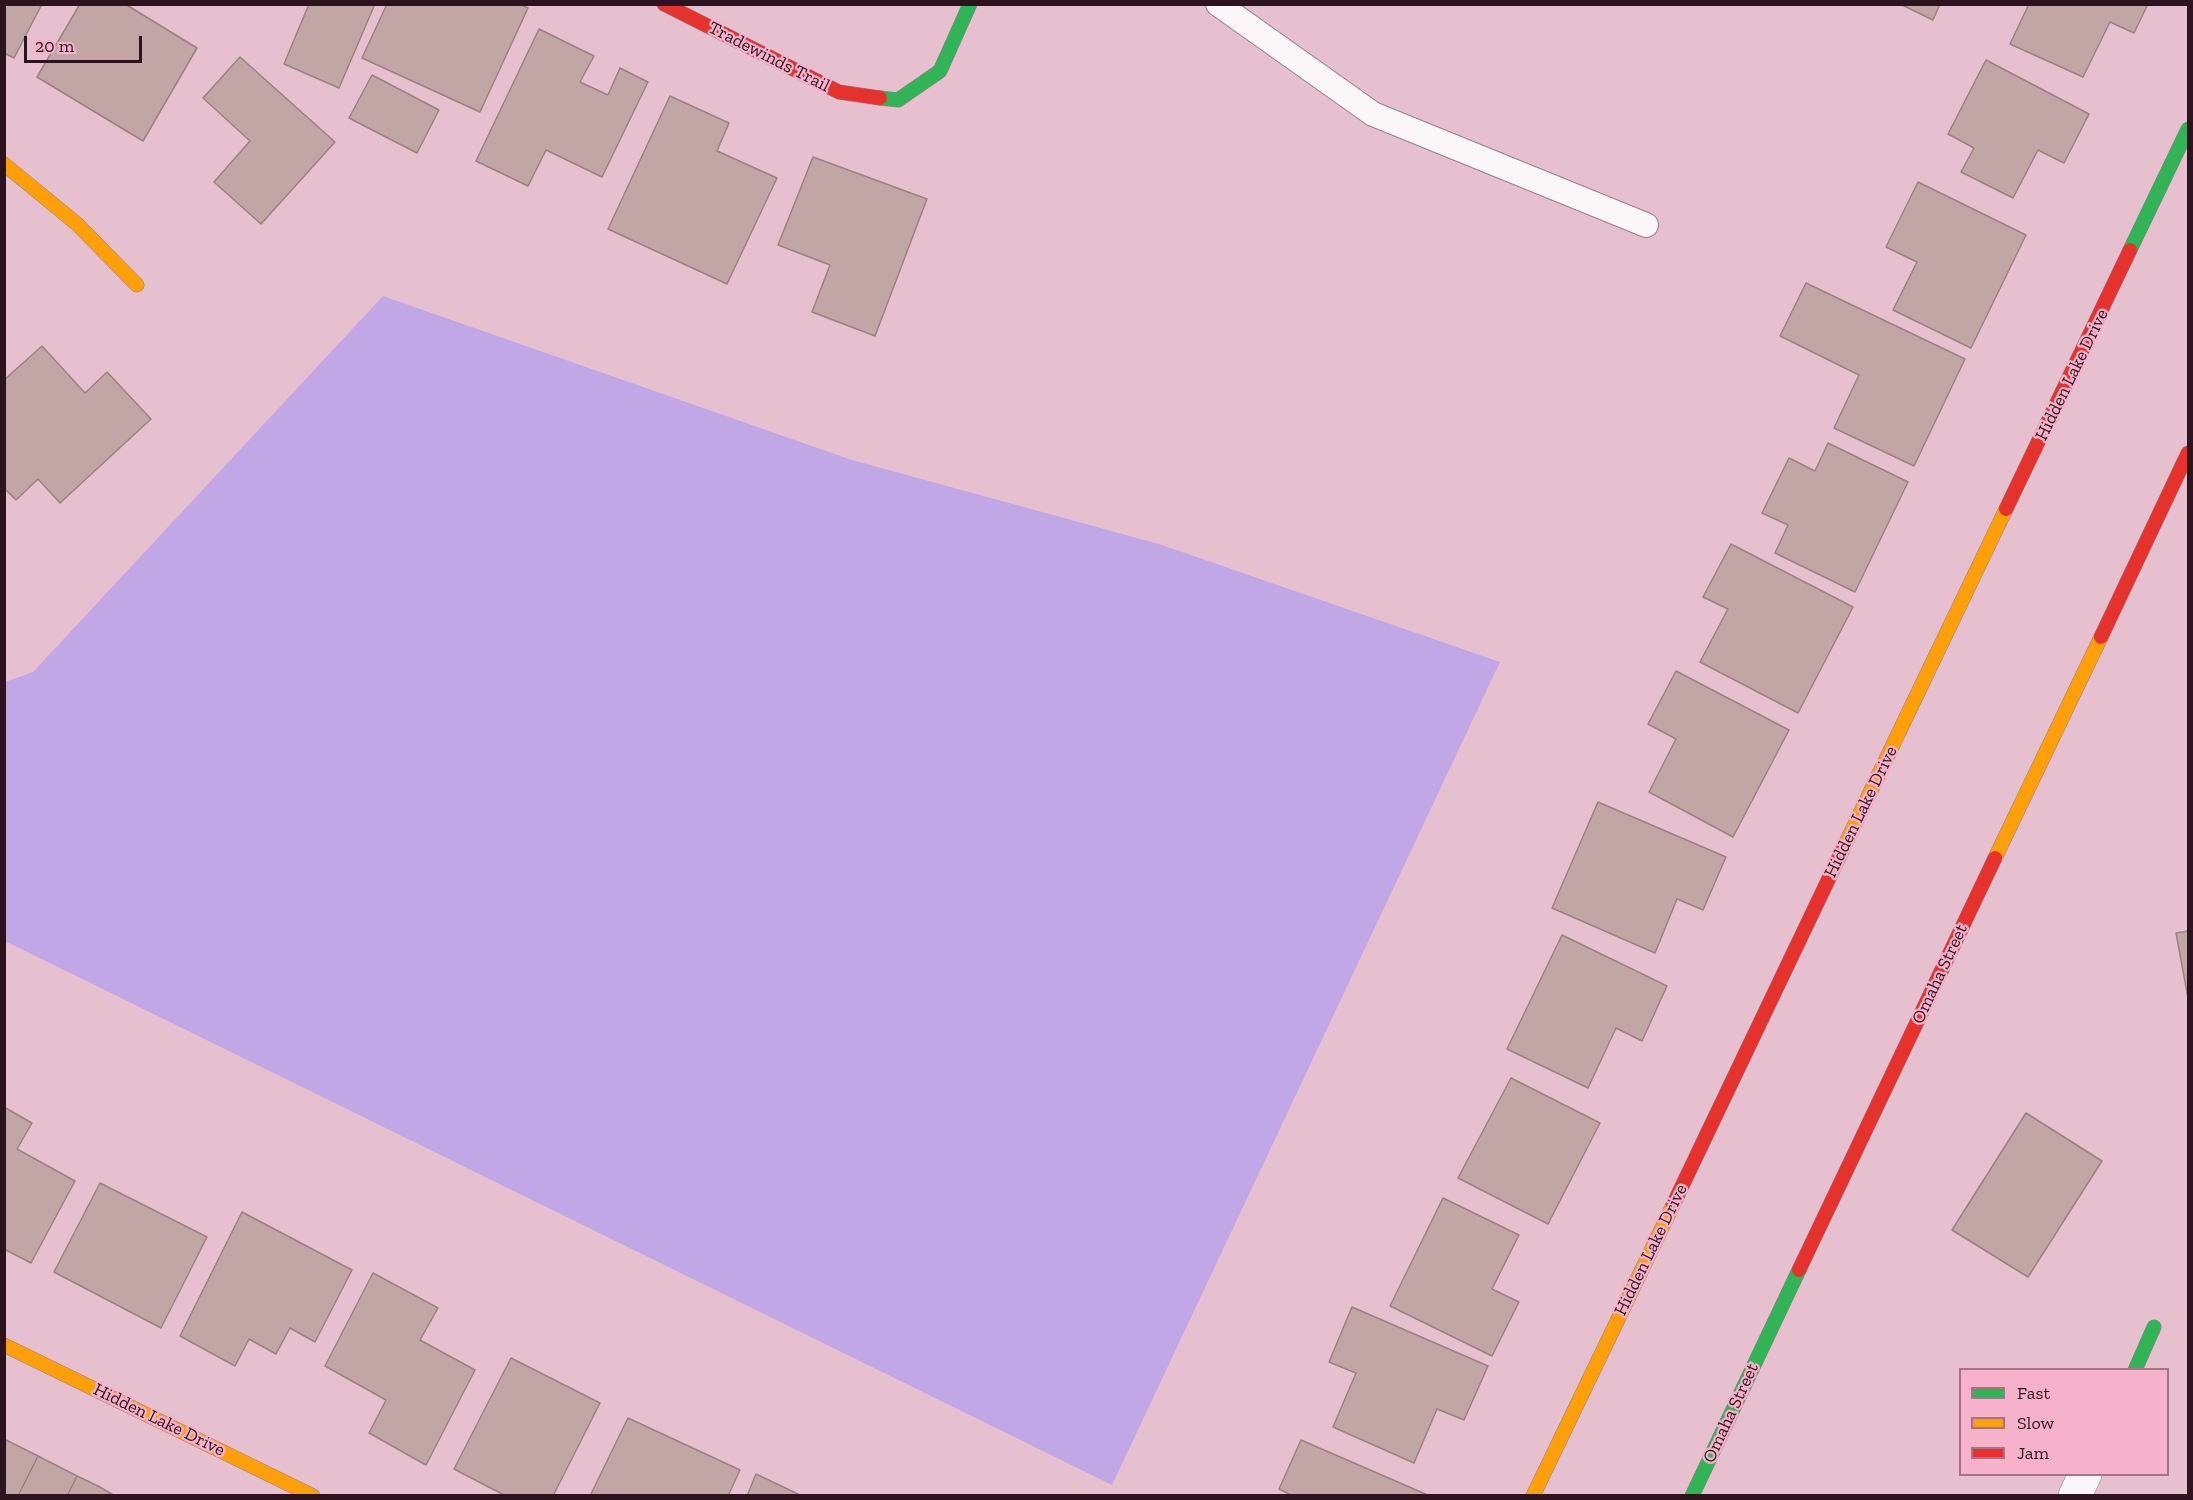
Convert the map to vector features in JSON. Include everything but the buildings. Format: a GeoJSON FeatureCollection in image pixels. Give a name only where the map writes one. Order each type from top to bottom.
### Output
{"type":"FeatureCollection","features":[{"type":"Feature","properties":{"kind":"street","name":"Tradewinds Trail"},"geometry":{"type":"LineString","coordinates":[[664,4],[839,92],[898,100],[940,71],[970,4]]}},
{"type":"Feature","properties":{"kind":"street","name":"Hidden Lake Drive"},"geometry":{"type":"LineString","coordinates":[[1533,1496],[2188,129]]}},
{"type":"Feature","properties":{"kind":"street"},"geometry":{"type":"LineString","coordinates":[[4,164],[77,224],[137,285]]}},
{"type":"Feature","properties":{"kind":"street","name":"Omaha Street"},"geometry":{"type":"LineString","coordinates":[[1692,1496],[2188,453]]}},
{"type":"Feature","properties":{"kind":"street"},"geometry":{"type":"LineString","coordinates":[[2135,1368],[2154,1327]]}},
{"type":"Feature","properties":{"kind":"street","name":"Hidden Lake Drive"},"geometry":{"type":"LineString","coordinates":[[4,1345],[312,1495]]}},
{"type":"Feature","properties":{"kind":"street"},"geometry":{"type":"LineString","coordinates":[[2075,1496],[2084,1476]]}},
{"type":"Feature","properties":{"kind":"lane"},"geometry":{"type":"LineString","coordinates":[[1218,4],[1373,114],[1646,225]]}},
{"type":"Feature","properties":{"kind":"shaded area"},"geometry":{"type":"Polygon","coordinates":[[[383,296],[852,460],[1159,544],[1500,662],[1112,1485],[5,941],[5,682],[33,672],[383,296]]]}},
{"type":"Feature","properties":{"kind":"traffic: fast"},"geometry":{"type":"LineString","coordinates":[[880,98],[898,100],[940,71],[970,4]]}},
{"type":"Feature","properties":{"kind":"traffic: fast"},"geometry":{"type":"LineString","coordinates":[[2130,250],[2188,129]]}},
{"type":"Feature","properties":{"kind":"traffic: fast"},"geometry":{"type":"LineString","coordinates":[[1692,1496],[1799,1270]]}},
{"type":"Feature","properties":{"kind":"traffic: fast"},"geometry":{"type":"LineString","coordinates":[[2136,1368],[2154,1327]]}},
{"type":"Feature","properties":{"kind":"traffic: slow"},"geometry":{"type":"LineString","coordinates":[[4,164],[77,224],[137,285]]}},
{"type":"Feature","properties":{"kind":"traffic: slow"},"geometry":{"type":"LineString","coordinates":[[1842,851],[2006,509]]}},
{"type":"Feature","properties":{"kind":"traffic: slow"},"geometry":{"type":"LineString","coordinates":[[1995,858],[2101,637]]}},
{"type":"Feature","properties":{"kind":"traffic: slow"},"geometry":{"type":"LineString","coordinates":[[1533,1496],[1673,1205]]}},
{"type":"Feature","properties":{"kind":"traffic: slow"},"geometry":{"type":"LineString","coordinates":[[4,1345],[313,1496]]}},
{"type":"Feature","properties":{"kind":"traffic: jam"},"geometry":{"type":"LineString","coordinates":[[664,4],[839,92],[880,98]]}},
{"type":"Feature","properties":{"kind":"traffic: jam"},"geometry":{"type":"LineString","coordinates":[[2006,509],[2130,250]]}},
{"type":"Feature","properties":{"kind":"traffic: jam"},"geometry":{"type":"LineString","coordinates":[[2101,637],[2188,453]]}},
{"type":"Feature","properties":{"kind":"traffic: jam"},"geometry":{"type":"LineString","coordinates":[[1673,1205],[1842,851]]}},
{"type":"Feature","properties":{"kind":"traffic: jam"},"geometry":{"type":"LineString","coordinates":[[1799,1270],[1995,858]]}}]}
